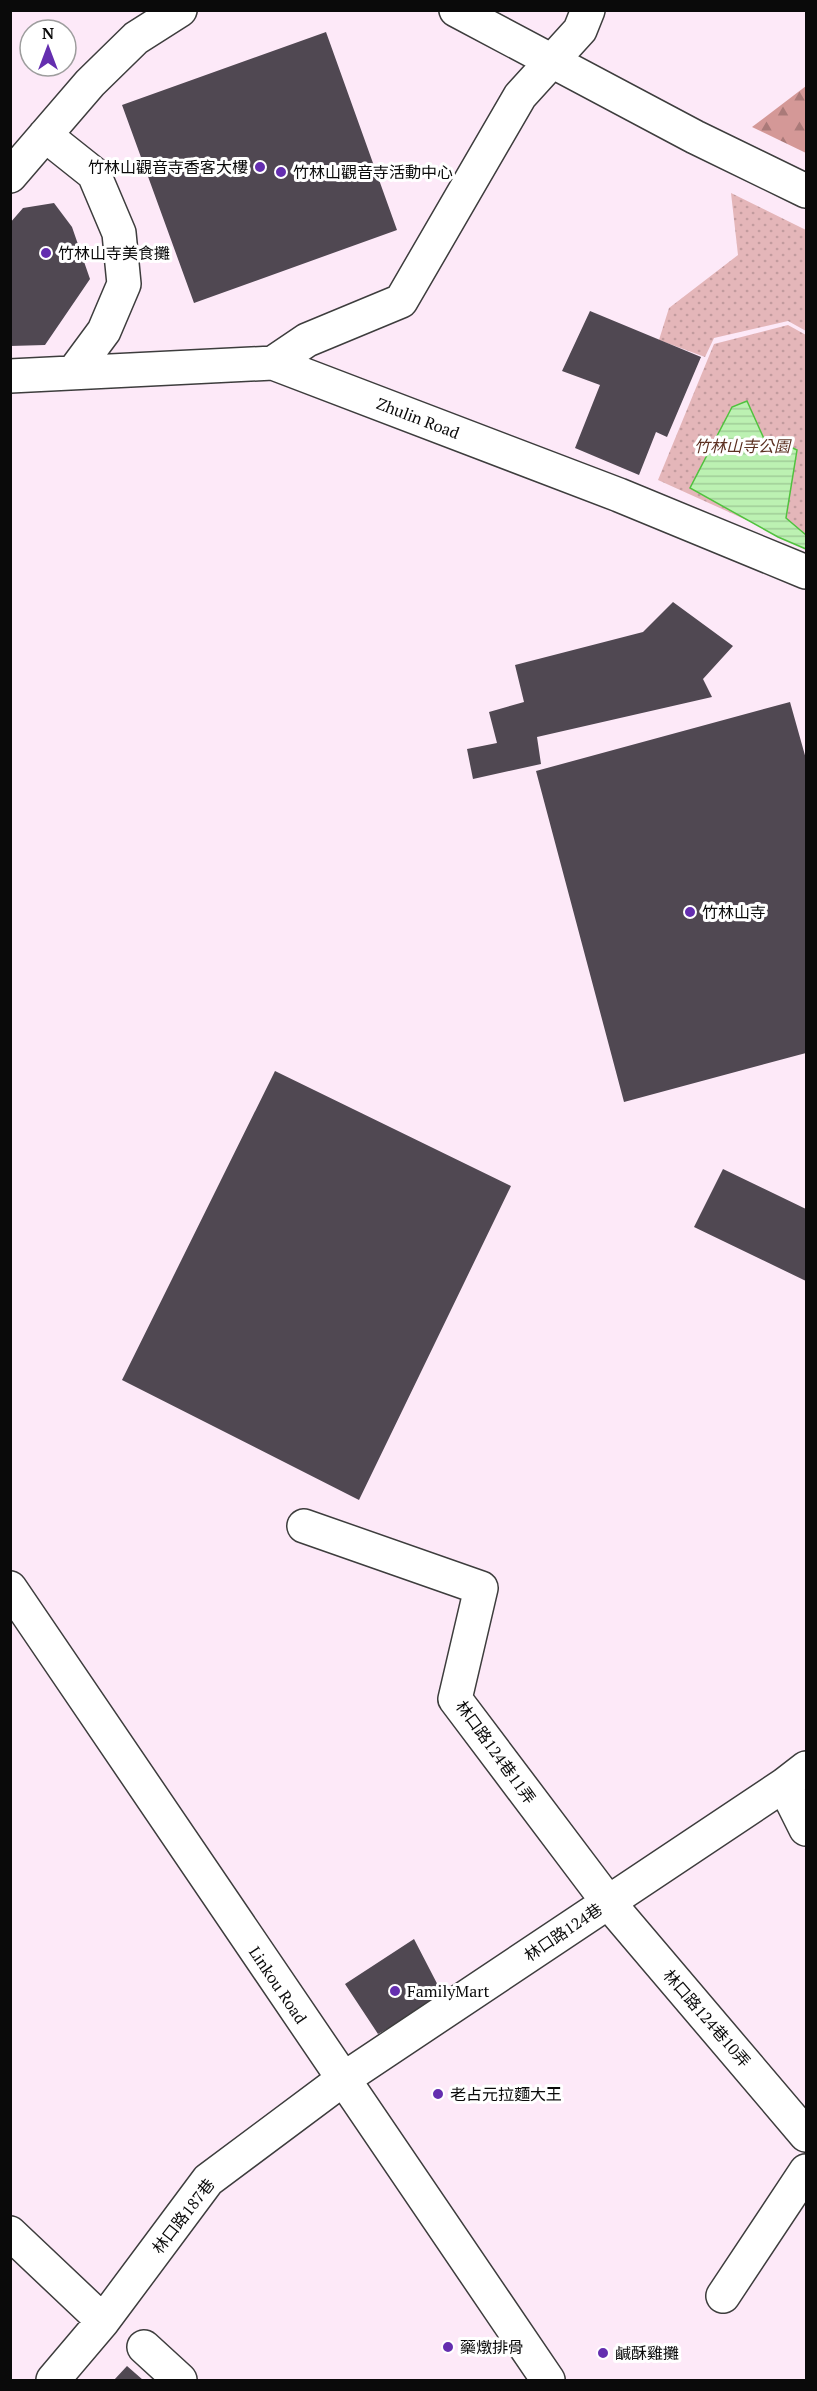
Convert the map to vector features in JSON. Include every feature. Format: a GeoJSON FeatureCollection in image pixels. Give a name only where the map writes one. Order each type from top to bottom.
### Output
{"type":"FeatureCollection","features":[{"type":"Feature","properties":{"kind":"street"},"geometry":{"type":"LineString","coordinates":[[10,176],[90,83],[136,38],[180,10]]}},
{"type":"Feature","properties":{"kind":"street"},"geometry":{"type":"LineString","coordinates":[[456,10],[695,138],[807,191]]}},
{"type":"Feature","properties":{"kind":"street"},"geometry":{"type":"LineString","coordinates":[[273,363],[307,340],[401,301],[520,96],[580,30],[588,10]]}},
{"type":"Feature","properties":{"kind":"street"},"geometry":{"type":"LineString","coordinates":[[45,135],[94,174],[119,233],[124,284],[105,331],[73,373]]}},
{"type":"Feature","properties":{"kind":"street","name":"Zhulin Road"},"geometry":{"type":"LineString","coordinates":[[10,376],[273,363],[619,495],[807,572]]}},
{"type":"Feature","properties":{"kind":"street","name":"林口路124巷11弄"},"geometry":{"type":"LineString","coordinates":[[304,1526],[481,1588],[455,1699],[608,1902]]}},
{"type":"Feature","properties":{"kind":"street","name":"Linkou Road"},"geometry":{"type":"LineString","coordinates":[[10,1588],[342,2080],[548,2380]]}},
{"type":"Feature","properties":{"kind":"street"},"geometry":{"type":"LineString","coordinates":[[795,1776],[807,1829]]}},
{"type":"Feature","properties":{"kind":"street","name":"林口路124巷"},"geometry":{"type":"LineString","coordinates":[[342,2080],[795,1776]]}},
{"type":"Feature","properties":{"kind":"street","name":"林口路124巷10弄"},"geometry":{"type":"LineString","coordinates":[[608,1902],[807,2135]]}},
{"type":"Feature","properties":{"kind":"street","name":"林口路187巷"},"geometry":{"type":"LineString","coordinates":[[53,2380],[104,2321],[208,2180],[342,2080]]}},
{"type":"Feature","properties":{"kind":"street"},"geometry":{"type":"LineString","coordinates":[[723,2296],[807,2171]]}},
{"type":"Feature","properties":{"kind":"street"},"geometry":{"type":"LineString","coordinates":[[10,2233],[104,2321]]}},
{"type":"Feature","properties":{"kind":"street"},"geometry":{"type":"LineString","coordinates":[[144,2347],[180,2380]]}},
{"type":"Feature","properties":{"kind":"green space"},"geometry":{"type":"Polygon","coordinates":[[[806,86],[806,153],[752,127],[806,86]]]}},
{"type":"Feature","properties":{"kind":"green space"},"geometry":{"type":"Polygon","coordinates":[[[731,193],[806,230],[806,331],[788,321],[714,338],[705,357],[659,340],[669,308],[738,255],[731,193]]]}},
{"type":"Feature","properties":{"kind":"green space","name":"竹林山寺公園"},"geometry":{"type":"Polygon","coordinates":[[[788,325],[806,335],[806,547],[658,480],[714,344],[788,325]]]}},
{"type":"Feature","properties":{"kind":"shaded area"},"geometry":{"type":"Polygon","coordinates":[[[747,401],[765,441],[780,442],[797,450],[786,518],[806,535],[806,549],[778,537],[690,488],[732,407],[747,401]]]}},
{"type":"Feature","properties":{"kind":"building","name":"竹林山觀音寺香客大樓"},"geometry":{"type":"Polygon","coordinates":[[[326,32],[397,230],[194,303],[122,105],[326,32]]]}},
{"type":"Feature","properties":{"kind":"building","name":"竹林山寺美食攤"},"geometry":{"type":"Polygon","coordinates":[[[54,203],[72,227],[90,279],[45,345],[10,346],[10,223],[23,208],[54,203]]]}},
{"type":"Feature","properties":{"kind":"building"},"geometry":{"type":"Polygon","coordinates":[[[590,311],[701,357],[667,437],[656,432],[639,475],[575,448],[600,385],[562,371],[590,311]]]}},
{"type":"Feature","properties":{"kind":"building"},"geometry":{"type":"Polygon","coordinates":[[[673,602],[733,646],[703,679],[712,697],[537,737],[541,764],[473,779],[467,749],[497,743],[489,712],[524,702],[515,665],[643,632],[673,602]]]}},
{"type":"Feature","properties":{"kind":"building","name":"竹林山寺"},"geometry":{"type":"Polygon","coordinates":[[[790,702],[806,759],[806,1053],[624,1102],[536,771],[790,702]]]}},
{"type":"Feature","properties":{"kind":"building"},"geometry":{"type":"Polygon","coordinates":[[[275,1071],[511,1186],[359,1500],[122,1380],[275,1071]]]}},
{"type":"Feature","properties":{"kind":"building"},"geometry":{"type":"Polygon","coordinates":[[[723,1169],[806,1209],[806,1281],[694,1227],[723,1169]]]}},
{"type":"Feature","properties":{"kind":"building","name":"FamilyMart"},"geometry":{"type":"Polygon","coordinates":[[[414,1939],[444,1997],[378,2034],[345,1984],[414,1939]]]}},
{"type":"Feature","properties":{"kind":"building"},"geometry":{"type":"Polygon","coordinates":[[[127,2366],[143,2380],[114,2380],[127,2366]]]}},
{"type":"Feature","properties":{"kind":"place","name":"竹林山觀音寺香客大樓"},"geometry":{"type":"Point","coordinates":[260,167]}},
{"type":"Feature","properties":{"kind":"place","name":"竹林山觀音寺活動中心"},"geometry":{"type":"Point","coordinates":[281,172]}},
{"type":"Feature","properties":{"kind":"place","name":"竹林山寺美食攤"},"geometry":{"type":"Point","coordinates":[46,253]}},
{"type":"Feature","properties":{"kind":"place","name":"竹林山寺"},"geometry":{"type":"Point","coordinates":[690,912]}},
{"type":"Feature","properties":{"kind":"place","name":"FamilyMart"},"geometry":{"type":"Point","coordinates":[395,1991]}},
{"type":"Feature","properties":{"kind":"place","name":"老占元拉麵大王"},"geometry":{"type":"Point","coordinates":[438,2094]}},
{"type":"Feature","properties":{"kind":"place","name":"藥燉排骨"},"geometry":{"type":"Point","coordinates":[448,2347]}},
{"type":"Feature","properties":{"kind":"place","name":"鹹酥雞攤"},"geometry":{"type":"Point","coordinates":[603,2353]}}]}
